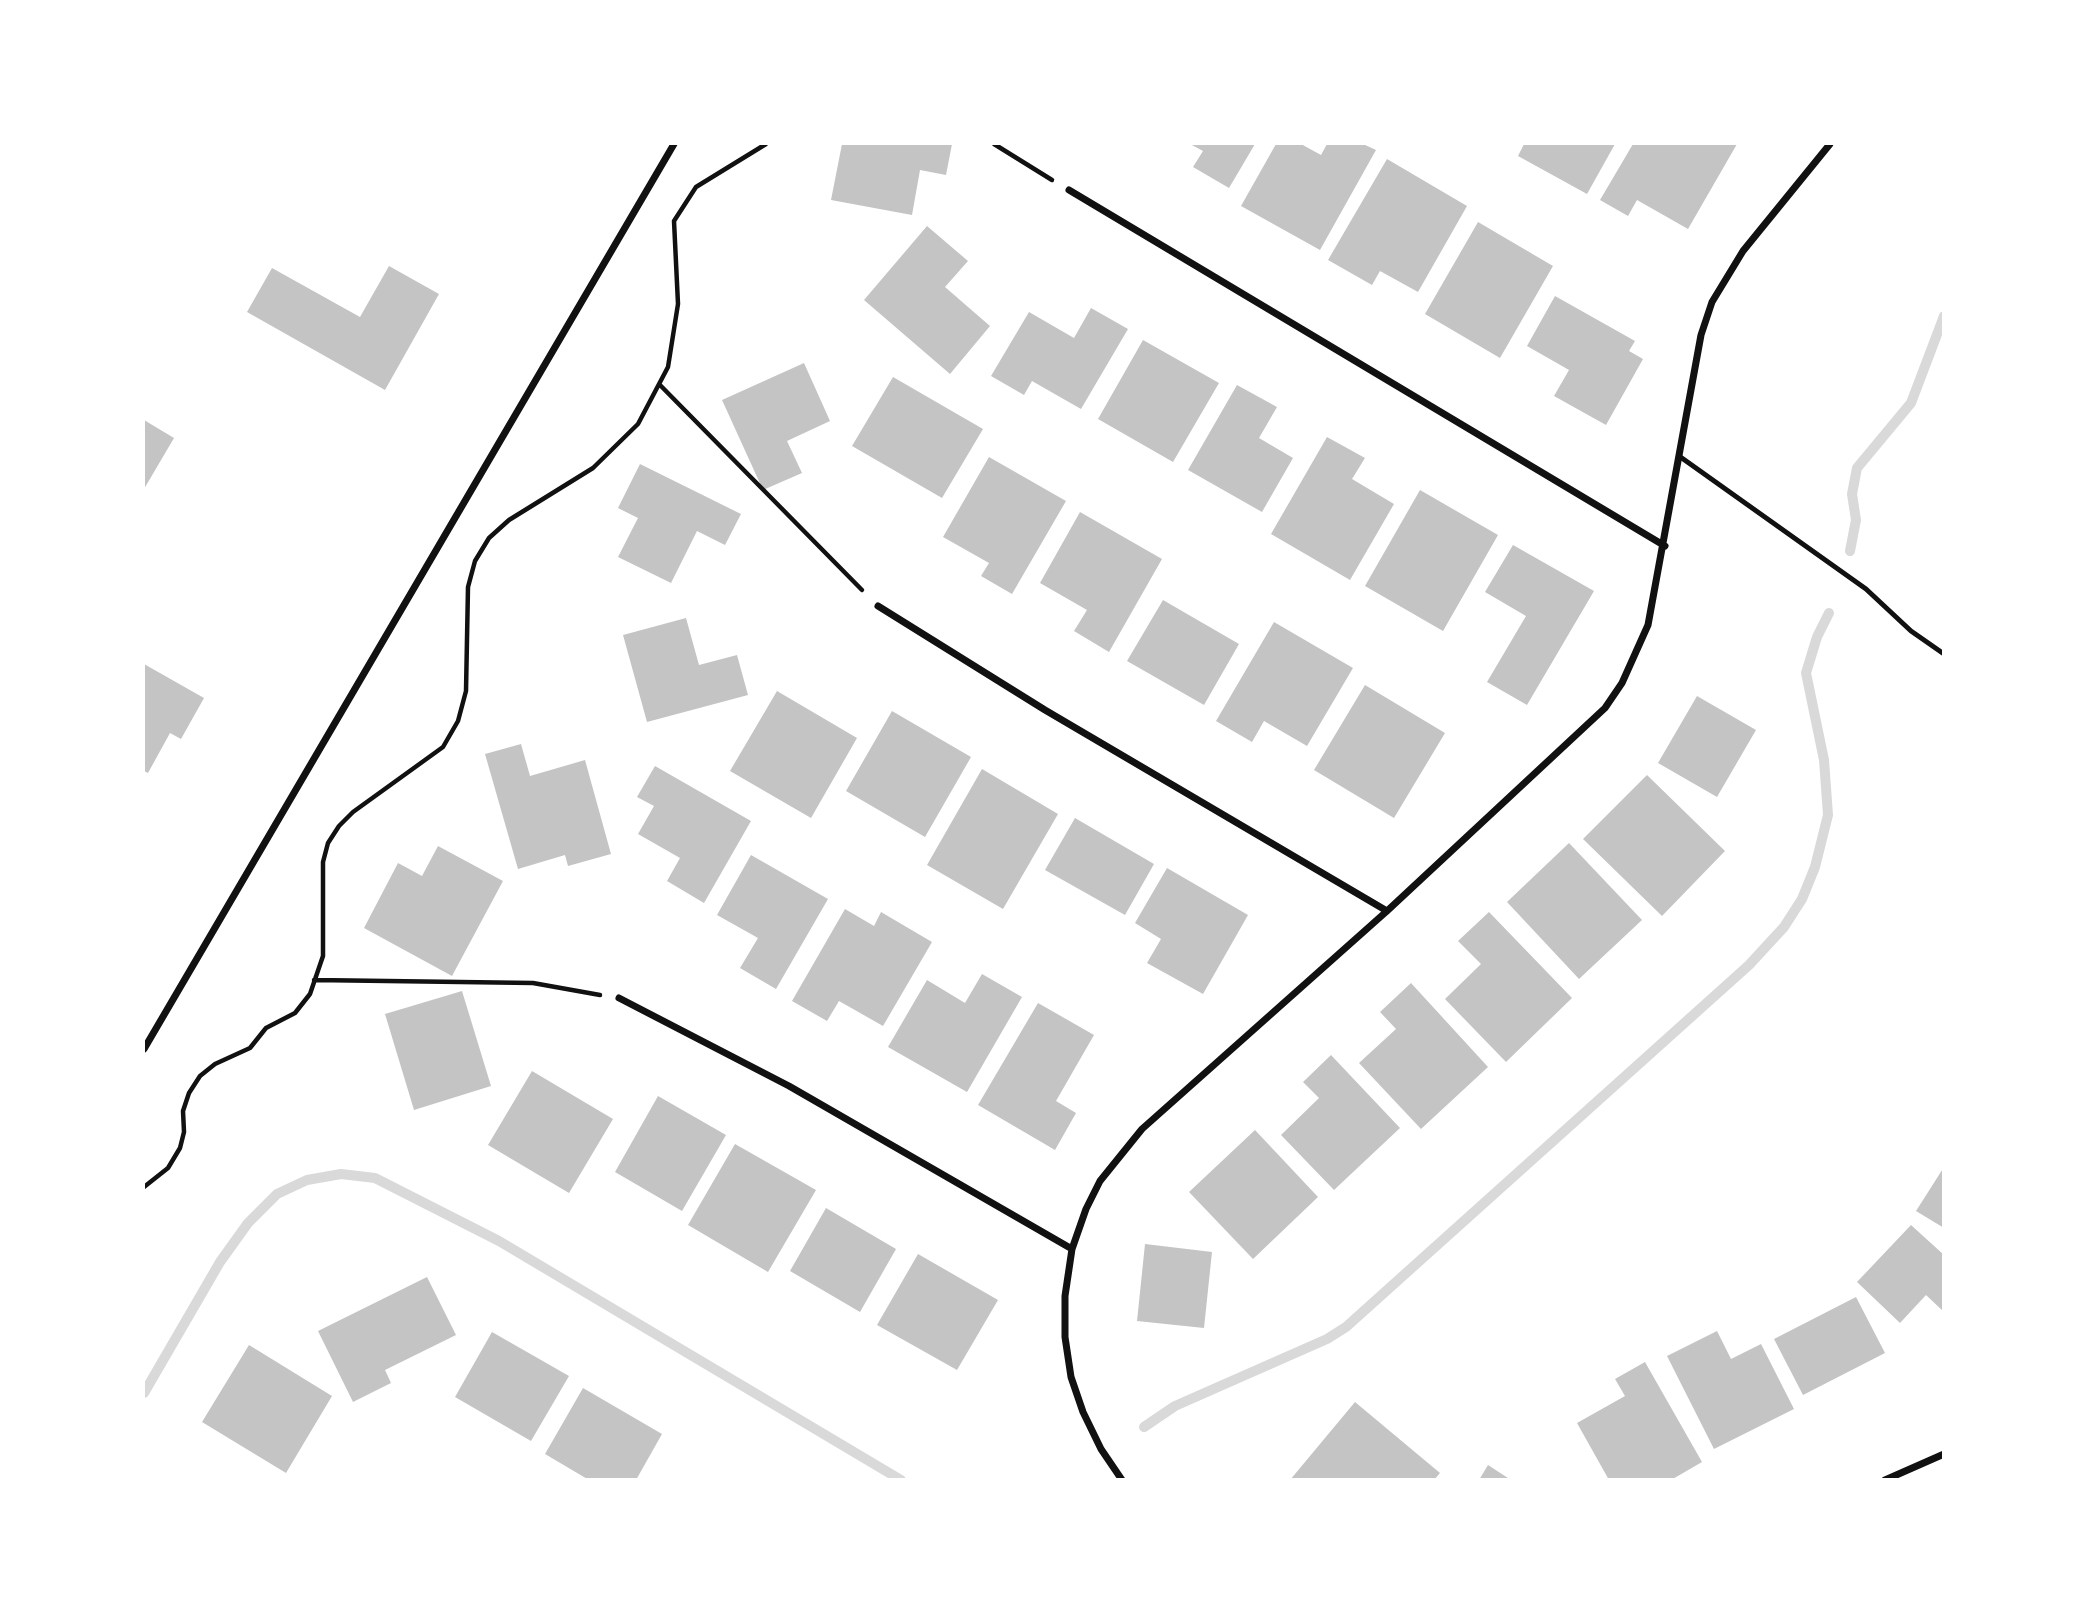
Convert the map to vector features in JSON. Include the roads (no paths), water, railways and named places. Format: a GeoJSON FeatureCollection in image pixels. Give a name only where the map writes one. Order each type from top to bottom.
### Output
{"type":"FeatureCollection","features":[{"type":"Feature","properties":{"kind":"street"},"geometry":{"type":"LineString","coordinates":[[144,1049],[674,144]]}},
{"type":"Feature","properties":{"kind":"street"},"geometry":{"type":"LineString","coordinates":[[1122,1479],[1101,1449],[1072,1377],[1065,1336],[1065,1296],[1072,1249],[1100,1181],[1135,1137],[1387,911],[1605,708],[1638,653],[1648,625],[1665,546],[1701,335],[1712,302],[1743,251],[1830,144]]}},
{"type":"Feature","properties":{"kind":"street"},"geometry":{"type":"LineString","coordinates":[[1069,190],[1665,546]]}},
{"type":"Feature","properties":{"kind":"street"},"geometry":{"type":"LineString","coordinates":[[878,606],[1045,710],[1387,911]]}},
{"type":"Feature","properties":{"kind":"street"},"geometry":{"type":"LineString","coordinates":[[619,998],[789,1086],[1072,1249]]}},
{"type":"Feature","properties":{"kind":"street"},"geometry":{"type":"LineString","coordinates":[[1885,1479],[1944,1454]]}},
{"type":"Feature","properties":{"kind":"lane"},"geometry":{"type":"LineString","coordinates":[[1679,456],[1866,589],[1911,631],[1944,654]]}},
{"type":"Feature","properties":{"kind":"waterway"},"geometry":{"type":"LineString","coordinates":[[1850,551],[1856,520],[1852,494],[1857,468],[1911,403],[1944,316]]}},
{"type":"Feature","properties":{"kind":"waterway"},"geometry":{"type":"LineString","coordinates":[[1144,1427],[1175,1406],[1327,1339],[1346,1327],[1749,965],[1784,927],[1802,899],[1815,867],[1828,815],[1824,760],[1806,673],[1817,637],[1829,613]]}},
{"type":"Feature","properties":{"kind":"waterway"},"geometry":{"type":"LineString","coordinates":[[144,1393],[220,1262],[248,1223],[277,1194],[307,1180],[341,1174],[375,1178],[499,1241],[901,1480]]}}]}
